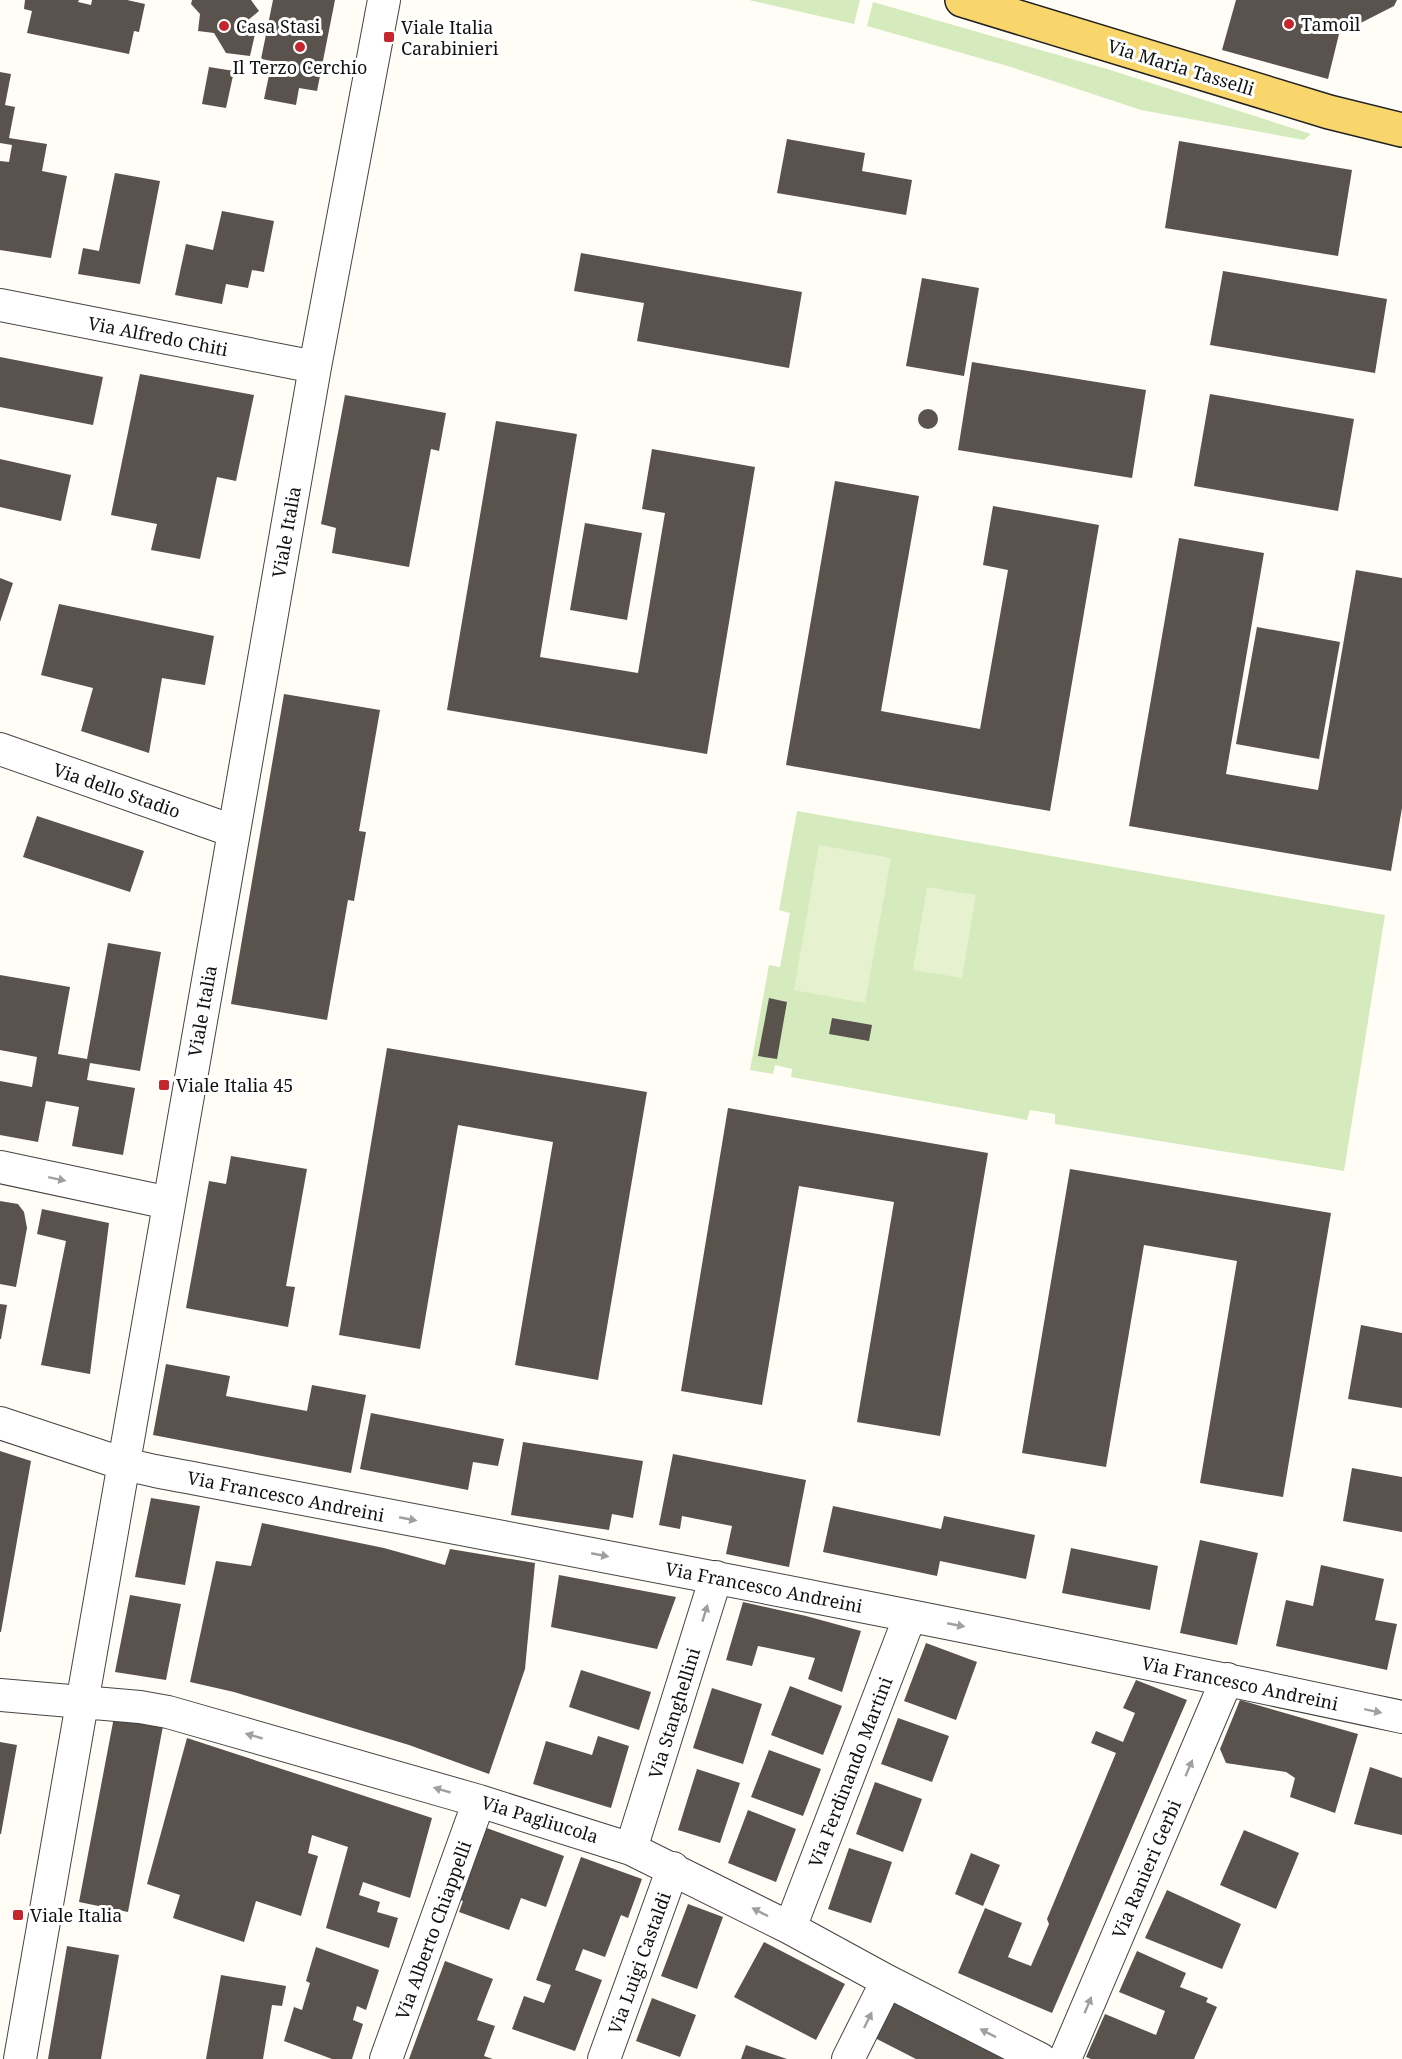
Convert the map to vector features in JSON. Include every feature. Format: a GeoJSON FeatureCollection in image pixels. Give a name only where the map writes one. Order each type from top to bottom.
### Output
{"type":"FeatureCollection","features":[{"type":"Feature","properties":{"kind":"main road","name":"Via Maria Tasselli"},"geometry":{"type":"LineString","coordinates":[[962,0],[1329,112],[1402,130]]}},
{"type":"Feature","properties":{"kind":"street","name":"Viale Italia"},"geometry":{"type":"LineString","coordinates":[[20,2059],[315,367],[384,0]]}},
{"type":"Feature","properties":{"kind":"street","name":"Via Alfredo Chiti"},"geometry":{"type":"LineString","coordinates":[[0,305],[315,367]]}},
{"type":"Feature","properties":{"kind":"street","name":"Via dello Stadio"},"geometry":{"type":"LineString","coordinates":[[0,749],[233,831]]}},
{"type":"Feature","properties":{"kind":"street"},"geometry":{"type":"LineString","coordinates":[[0,1167],[169,1203]]}},
{"type":"Feature","properties":{"kind":"street","name":"Via Francesco Andreini"},"geometry":{"type":"LineString","coordinates":[[0,1423],[124,1464],[716,1577],[1227,1679],[1402,1717]]}},
{"type":"Feature","properties":{"kind":"street","name":"Via Stanghellini"},"geometry":{"type":"LineString","coordinates":[[632,1849],[716,1577]]}},
{"type":"Feature","properties":{"kind":"street","name":"Via Ferdinando Martini"},"geometry":{"type":"LineString","coordinates":[[790,1928],[910,1616]]}},
{"type":"Feature","properties":{"kind":"street","name":"Via Ranieri Gerbi"},"geometry":{"type":"LineString","coordinates":[[1065,2059],[1227,1679]]}},
{"type":"Feature","properties":{"kind":"street","name":"Via Pagliucola"},"geometry":{"type":"LineString","coordinates":[[0,1695],[140,1707],[168,1712],[479,1801],[632,1849],[790,1928],[887,1982],[1040,2059]]}},
{"type":"Feature","properties":{"kind":"street","name":"Via Alberto Chiappelli"},"geometry":{"type":"LineString","coordinates":[[386,2059],[479,1801]]}},
{"type":"Feature","properties":{"kind":"street","name":"Via Luigi Castaldi"},"geometry":{"type":"LineString","coordinates":[[604,2059],[673,1868]]}},
{"type":"Feature","properties":{"kind":"street"},"geometry":{"type":"LineString","coordinates":[[849,2059],[887,1982]]}},
{"type":"Feature","properties":{"kind":"green space"},"geometry":{"type":"Polygon","coordinates":[[[749,0],[860,0],[854,24],[749,0]]]}},
{"type":"Feature","properties":{"kind":"green space"},"geometry":{"type":"Polygon","coordinates":[[[873,2],[1107,69],[1311,134],[1304,140],[1141,110],[1011,67],[867,26],[873,2]]]}},
{"type":"Feature","properties":{"kind":"green space"},"geometry":{"type":"Polygon","coordinates":[[[797,811],[1385,915],[1344,1171],[1055,1124],[1055,1114],[1030,1110],[1027,1120],[791,1077],[792,1069],[775,1065],[773,1074],[750,1070],[769,965],[780,967],[790,913],[779,910],[797,811]]]}},
{"type":"Feature","properties":{"kind":"green space"},"geometry":{"type":"Polygon","coordinates":[[[819,845],[891,858],[865,1003],[794,990],[819,845]]]}},
{"type":"Feature","properties":{"kind":"green space"},"geometry":{"type":"Polygon","coordinates":[[[927,887],[976,895],[962,978],[913,970],[927,887]]]}},
{"type":"Feature","properties":{"kind":"building"},"geometry":{"type":"Polygon","coordinates":[[[25,0],[79,0],[78,2],[91,5],[92,0],[127,0],[145,4],[139,32],[134,31],[129,54],[27,33],[32,11],[24,9],[25,0]]]}},
{"type":"Feature","properties":{"kind":"building","name":"Casa Stasi"},"geometry":{"type":"Polygon","coordinates":[[[192,0],[251,0],[259,11],[247,21],[255,34],[250,56],[226,53],[214,33],[198,31],[200,14],[191,4],[192,0]]]}},
{"type":"Feature","properties":{"kind":"building"},"geometry":{"type":"Polygon","coordinates":[[[273,0],[335,0],[317,91],[299,88],[296,105],[264,99],[272,61],[261,59],[273,0]]]}},
{"type":"Feature","properties":{"kind":"building"},"geometry":{"type":"Polygon","coordinates":[[[1236,0],[1397,0],[1394,6],[1339,34],[1328,79],[1222,50],[1236,0]]]}},
{"type":"Feature","properties":{"kind":"building"},"geometry":{"type":"Polygon","coordinates":[[[209,67],[234,71],[226,108],[202,104],[209,67]]]}},
{"type":"Feature","properties":{"kind":"building"},"geometry":{"type":"Polygon","coordinates":[[[0,72],[11,74],[5,105],[15,107],[9,138],[47,144],[42,171],[67,176],[51,258],[0,250],[0,161],[9,162],[12,145],[0,143],[0,72]]]}},
{"type":"Feature","properties":{"kind":"building"},"geometry":{"type":"Polygon","coordinates":[[[787,139],[865,153],[862,171],[912,180],[906,215],[777,193],[787,139]]]}},
{"type":"Feature","properties":{"kind":"building"},"geometry":{"type":"Polygon","coordinates":[[[1179,141],[1352,170],[1338,256],[1165,228],[1179,141]]]}},
{"type":"Feature","properties":{"kind":"building"},"geometry":{"type":"Polygon","coordinates":[[[115,173],[160,181],[140,284],[78,274],[83,248],[99,251],[115,173]]]}},
{"type":"Feature","properties":{"kind":"building"},"geometry":{"type":"Polygon","coordinates":[[[222,211],[274,221],[264,272],[252,270],[248,288],[226,284],[222,304],[175,295],[186,244],[213,250],[222,211]]]}},
{"type":"Feature","properties":{"kind":"building"},"geometry":{"type":"Polygon","coordinates":[[[581,253],[802,292],[789,368],[637,341],[644,303],[574,291],[581,253]]]}},
{"type":"Feature","properties":{"kind":"building"},"geometry":{"type":"Polygon","coordinates":[[[1223,271],[1387,299],[1375,373],[1210,345],[1223,271]]]}},
{"type":"Feature","properties":{"kind":"building"},"geometry":{"type":"Polygon","coordinates":[[[922,278],[979,288],[964,376],[906,366],[922,278]]]}},
{"type":"Feature","properties":{"kind":"building"},"geometry":{"type":"Polygon","coordinates":[[[0,357],[103,377],[93,425],[0,407],[0,357]]]}},
{"type":"Feature","properties":{"kind":"building"},"geometry":{"type":"Polygon","coordinates":[[[972,362],[1146,390],[1132,478],[958,450],[972,362]]]}},
{"type":"Feature","properties":{"kind":"building"},"geometry":{"type":"Polygon","coordinates":[[[140,374],[254,395],[236,481],[217,477],[200,559],[151,550],[157,524],[111,515],[140,374]]]}},
{"type":"Feature","properties":{"kind":"building"},"geometry":{"type":"Polygon","coordinates":[[[1210,394],[1354,419],[1338,511],[1194,486],[1210,394]]]}},
{"type":"Feature","properties":{"kind":"building"},"geometry":{"type":"Polygon","coordinates":[[[345,395],[446,413],[439,451],[431,449],[409,567],[332,553],[336,528],[321,524],[345,395]]]}},
{"type":"Feature","properties":{"kind":"building"},"geometry":{"type":"Polygon","coordinates":[[[928,409],[935,412],[938,419],[935,426],[928,429],[921,426],[918,419],[921,412],[928,409]]]}},
{"type":"Feature","properties":{"kind":"building"},"geometry":{"type":"Polygon","coordinates":[[[496,421],[577,434],[540,657],[638,673],[665,513],[642,509],[652,449],[755,467],[707,754],[447,710],[496,421]]]}},
{"type":"Feature","properties":{"kind":"building"},"geometry":{"type":"Polygon","coordinates":[[[0,459],[71,475],[61,521],[0,507],[0,459]]]}},
{"type":"Feature","properties":{"kind":"building"},"geometry":{"type":"Polygon","coordinates":[[[835,481],[919,496],[881,711],[980,729],[1008,570],[983,565],[993,506],[1099,525],[1050,811],[786,765],[835,481]]]}},
{"type":"Feature","properties":{"kind":"building"},"geometry":{"type":"Polygon","coordinates":[[[585,523],[642,533],[627,620],[570,610],[585,523]]]}},
{"type":"Feature","properties":{"kind":"building"},"geometry":{"type":"Polygon","coordinates":[[[1179,538],[1264,553],[1226,774],[1318,790],[1356,570],[1402,578],[1402,808],[1391,871],[1129,826],[1179,538]]]}},
{"type":"Feature","properties":{"kind":"building"},"geometry":{"type":"Polygon","coordinates":[[[0,578],[13,583],[0,622],[0,578]]]}},
{"type":"Feature","properties":{"kind":"building"},"geometry":{"type":"Polygon","coordinates":[[[59,604],[214,636],[205,685],[162,678],[149,753],[81,731],[93,688],[41,675],[59,604]]]}},
{"type":"Feature","properties":{"kind":"building"},"geometry":{"type":"Polygon","coordinates":[[[1257,627],[1340,642],[1319,759],[1236,744],[1257,627]]]}},
{"type":"Feature","properties":{"kind":"building"},"geometry":{"type":"Polygon","coordinates":[[[284,694],[380,710],[359,831],[366,832],[354,901],[348,900],[327,1020],[231,1004],[284,694]]]}},
{"type":"Feature","properties":{"kind":"building"},"geometry":{"type":"Polygon","coordinates":[[[37,816],[144,851],[130,892],[23,857],[37,816]]]}},
{"type":"Feature","properties":{"kind":"building"},"geometry":{"type":"Polygon","coordinates":[[[108,943],[161,952],[140,1071],[90,1063],[87,1080],[135,1088],[123,1155],[72,1146],[79,1107],[46,1101],[38,1142],[0,1135],[0,1081],[32,1087],[37,1057],[0,1050],[0,975],[70,987],[58,1054],[87,1059],[108,943]]]}},
{"type":"Feature","properties":{"kind":"building"},"geometry":{"type":"Polygon","coordinates":[[[769,998],[787,1002],[777,1059],[758,1056],[769,998]]]}},
{"type":"Feature","properties":{"kind":"building"},"geometry":{"type":"Polygon","coordinates":[[[832,1018],[872,1025],[869,1041],[829,1034],[832,1018]]]}},
{"type":"Feature","properties":{"kind":"building"},"geometry":{"type":"Polygon","coordinates":[[[387,1048],[647,1092],[598,1380],[515,1365],[553,1142],[458,1125],[420,1349],[339,1335],[387,1048]]]}},
{"type":"Feature","properties":{"kind":"building"},"geometry":{"type":"Polygon","coordinates":[[[728,1108],[988,1153],[940,1436],[857,1422],[894,1202],[799,1186],[762,1405],[681,1391],[728,1108]]]}},
{"type":"Feature","properties":{"kind":"building"},"geometry":{"type":"Polygon","coordinates":[[[231,1156],[307,1169],[286,1286],[295,1287],[288,1327],[186,1308],[209,1181],[226,1184],[231,1156]]]}},
{"type":"Feature","properties":{"kind":"building"},"geometry":{"type":"Polygon","coordinates":[[[1070,1169],[1331,1213],[1283,1497],[1200,1483],[1237,1261],[1144,1245],[1106,1467],[1022,1453],[1070,1169]]]}},
{"type":"Feature","properties":{"kind":"building"},"geometry":{"type":"Polygon","coordinates":[[[0,1201],[18,1204],[24,1212],[27,1228],[16,1287],[0,1284],[0,1201]]]}},
{"type":"Feature","properties":{"kind":"building"},"geometry":{"type":"Polygon","coordinates":[[[42,1209],[109,1223],[90,1374],[41,1365],[66,1241],[37,1234],[42,1209]]]}},
{"type":"Feature","properties":{"kind":"building"},"geometry":{"type":"Polygon","coordinates":[[[0,1304],[7,1305],[1,1339],[0,1339],[0,1304]]]}},
{"type":"Feature","properties":{"kind":"building"},"geometry":{"type":"Polygon","coordinates":[[[1361,1325],[1402,1333],[1402,1408],[1348,1399],[1361,1325]]]}},
{"type":"Feature","properties":{"kind":"building"},"geometry":{"type":"Polygon","coordinates":[[[166,1364],[230,1376],[226,1396],[307,1411],[312,1385],[366,1395],[351,1473],[153,1435],[166,1364]]]}},
{"type":"Feature","properties":{"kind":"building"},"geometry":{"type":"Polygon","coordinates":[[[371,1413],[504,1439],[498,1466],[473,1462],[468,1490],[360,1469],[371,1413]]]}},
{"type":"Feature","properties":{"kind":"building"},"geometry":{"type":"Polygon","coordinates":[[[523,1442],[643,1461],[633,1518],[612,1514],[609,1530],[511,1515],[523,1442]]]}},
{"type":"Feature","properties":{"kind":"building"},"geometry":{"type":"Polygon","coordinates":[[[0,1451],[31,1461],[1,1632],[0,1632],[0,1451]]]}},
{"type":"Feature","properties":{"kind":"building"},"geometry":{"type":"Polygon","coordinates":[[[673,1454],[806,1480],[789,1567],[726,1554],[732,1526],[682,1516],[680,1529],[659,1525],[673,1454]]]}},
{"type":"Feature","properties":{"kind":"building"},"geometry":{"type":"Polygon","coordinates":[[[1352,1468],[1402,1477],[1402,1532],[1343,1521],[1352,1468]]]}},
{"type":"Feature","properties":{"kind":"building"},"geometry":{"type":"Polygon","coordinates":[[[151,1498],[200,1506],[185,1585],[135,1577],[151,1498]]]}},
{"type":"Feature","properties":{"kind":"building"},"geometry":{"type":"Polygon","coordinates":[[[833,1506],[941,1529],[944,1516],[1035,1535],[1026,1579],[940,1561],[937,1576],[823,1552],[833,1506]]]}},
{"type":"Feature","properties":{"kind":"building"},"geometry":{"type":"Polygon","coordinates":[[[262,1523],[384,1548],[445,1565],[450,1549],[535,1563],[525,1669],[489,1774],[409,1745],[234,1692],[190,1682],[216,1561],[251,1566],[262,1523]]]}},
{"type":"Feature","properties":{"kind":"building"},"geometry":{"type":"Polygon","coordinates":[[[1200,1540],[1258,1553],[1237,1645],[1180,1633],[1200,1540]]]}},
{"type":"Feature","properties":{"kind":"building"},"geometry":{"type":"Polygon","coordinates":[[[1071,1548],[1158,1566],[1150,1610],[1062,1593],[1071,1548]]]}},
{"type":"Feature","properties":{"kind":"building"},"geometry":{"type":"Polygon","coordinates":[[[1321,1565],[1384,1579],[1375,1620],[1397,1624],[1387,1670],[1276,1646],[1286,1600],[1313,1606],[1321,1565]]]}},
{"type":"Feature","properties":{"kind":"building"},"geometry":{"type":"Polygon","coordinates":[[[559,1575],[676,1597],[657,1649],[551,1627],[559,1575]]]}},
{"type":"Feature","properties":{"kind":"building"},"geometry":{"type":"Polygon","coordinates":[[[130,1595],[181,1604],[166,1680],[115,1672],[130,1595]]]}},
{"type":"Feature","properties":{"kind":"building"},"geometry":{"type":"Polygon","coordinates":[[[743,1602],[861,1631],[842,1692],[808,1679],[815,1658],[758,1646],[752,1666],[726,1660],[743,1602]]]}},
{"type":"Feature","properties":{"kind":"building"},"geometry":{"type":"Polygon","coordinates":[[[926,1643],[977,1662],[956,1720],[904,1701],[926,1643]]]}},
{"type":"Feature","properties":{"kind":"building"},"geometry":{"type":"Polygon","coordinates":[[[581,1670],[651,1692],[639,1730],[569,1707],[581,1670]]]}},
{"type":"Feature","properties":{"kind":"building"},"geometry":{"type":"Polygon","coordinates":[[[1136,1680],[1187,1700],[1052,2013],[958,1973],[985,1908],[1022,1923],[1008,1957],[1031,1966],[1049,1924],[1047,1919],[1116,1753],[1091,1743],[1096,1731],[1123,1742],[1135,1713],[1123,1708],[1136,1680]]]}},
{"type":"Feature","properties":{"kind":"building"},"geometry":{"type":"Polygon","coordinates":[[[790,1686],[842,1706],[823,1755],[771,1735],[790,1686]]]}},
{"type":"Feature","properties":{"kind":"building"},"geometry":{"type":"Polygon","coordinates":[[[712,1688],[762,1704],[743,1764],[693,1748],[712,1688]]]}},
{"type":"Feature","properties":{"kind":"building"},"geometry":{"type":"Polygon","coordinates":[[[1240,1700],[1358,1734],[1335,1813],[1290,1797],[1295,1778],[1286,1772],[1226,1763],[1220,1749],[1240,1700]]]}},
{"type":"Feature","properties":{"kind":"building"},"geometry":{"type":"Polygon","coordinates":[[[114,1717],[163,1726],[128,1912],[79,1902],[114,1717]]]}},
{"type":"Feature","properties":{"kind":"building"},"geometry":{"type":"Polygon","coordinates":[[[898,1718],[949,1736],[932,1782],[881,1764],[898,1718]]]}},
{"type":"Feature","properties":{"kind":"building"},"geometry":{"type":"Polygon","coordinates":[[[598,1736],[629,1746],[611,1808],[533,1784],[546,1741],[592,1755],[598,1736]]]}},
{"type":"Feature","properties":{"kind":"building"},"geometry":{"type":"Polygon","coordinates":[[[187,1738],[432,1818],[410,1898],[363,1882],[359,1895],[380,1902],[377,1912],[398,1918],[389,1948],[326,1928],[348,1847],[312,1835],[308,1853],[318,1856],[301,1916],[256,1901],[244,1942],[173,1918],[180,1895],[147,1884],[187,1738]]]}},
{"type":"Feature","properties":{"kind":"building"},"geometry":{"type":"Polygon","coordinates":[[[0,1742],[17,1745],[1,1834],[0,1834],[0,1742]]]}},
{"type":"Feature","properties":{"kind":"building"},"geometry":{"type":"Polygon","coordinates":[[[769,1750],[821,1769],[803,1816],[751,1797],[769,1750]]]}},
{"type":"Feature","properties":{"kind":"building"},"geometry":{"type":"Polygon","coordinates":[[[1370,1767],[1402,1778],[1402,1835],[1354,1824],[1370,1767]]]}},
{"type":"Feature","properties":{"kind":"building"},"geometry":{"type":"Polygon","coordinates":[[[697,1769],[740,1783],[720,1843],[678,1830],[697,1769]]]}},
{"type":"Feature","properties":{"kind":"building"},"geometry":{"type":"Polygon","coordinates":[[[875,1782],[922,1799],[903,1852],[856,1834],[875,1782]]]}},
{"type":"Feature","properties":{"kind":"building"},"geometry":{"type":"Polygon","coordinates":[[[748,1810],[796,1829],[776,1882],[728,1863],[748,1810]]]}},
{"type":"Feature","properties":{"kind":"building"},"geometry":{"type":"Polygon","coordinates":[[[484,1827],[564,1856],[546,1907],[521,1898],[509,1930],[459,1912],[463,1901],[458,1899],[484,1827]]]}},
{"type":"Feature","properties":{"kind":"building"},"geometry":{"type":"Polygon","coordinates":[[[1244,1830],[1299,1853],[1276,1909],[1220,1885],[1244,1830]]]}},
{"type":"Feature","properties":{"kind":"building"},"geometry":{"type":"Polygon","coordinates":[[[849,1848],[892,1862],[871,1923],[828,1909],[849,1848]]]}},
{"type":"Feature","properties":{"kind":"building"},"geometry":{"type":"Polygon","coordinates":[[[971,1853],[1000,1865],[983,1906],[955,1894],[971,1853]]]}},
{"type":"Feature","properties":{"kind":"building"},"geometry":{"type":"Polygon","coordinates":[[[581,1857],[642,1879],[628,1918],[621,1915],[605,1957],[583,1949],[575,1970],[602,1980],[575,2051],[512,2029],[524,1996],[544,2003],[551,1985],[536,1980],[581,1857]]]}},
{"type":"Feature","properties":{"kind":"building"},"geometry":{"type":"Polygon","coordinates":[[[1167,1890],[1241,1924],[1222,1969],[1145,1938],[1167,1890]]]}},
{"type":"Feature","properties":{"kind":"building"},"geometry":{"type":"Polygon","coordinates":[[[688,1904],[723,1917],[697,1989],[661,1976],[688,1904]]]}},
{"type":"Feature","properties":{"kind":"building"},"geometry":{"type":"Polygon","coordinates":[[[764,1942],[845,1984],[816,2040],[734,1997],[764,1942]]]}},
{"type":"Feature","properties":{"kind":"building"},"geometry":{"type":"Polygon","coordinates":[[[67,1946],[119,1955],[101,2059],[48,2059],[67,1946]]]}},
{"type":"Feature","properties":{"kind":"building"},"geometry":{"type":"Polygon","coordinates":[[[316,1947],[379,1970],[366,2010],[357,2006],[353,2020],[363,2024],[352,2059],[332,2059],[284,2041],[294,2007],[302,2010],[310,1983],[306,1981],[316,1947]]]}},
{"type":"Feature","properties":{"kind":"building"},"geometry":{"type":"Polygon","coordinates":[[[1137,1951],[1186,1973],[1180,1987],[1208,1998],[1206,2002],[1217,2007],[1194,2059],[1091,2059],[1086,2057],[1105,2014],[1156,2035],[1165,2011],[1119,1992],[1137,1951]]]}},
{"type":"Feature","properties":{"kind":"building"},"geometry":{"type":"Polygon","coordinates":[[[445,1961],[493,1979],[477,2020],[495,2026],[484,2056],[493,2059],[409,2059],[445,1961]]]}},
{"type":"Feature","properties":{"kind":"building"},"geometry":{"type":"Polygon","coordinates":[[[221,1975],[286,1986],[282,2006],[272,2005],[263,2059],[206,2059],[221,1975]]]}},
{"type":"Feature","properties":{"kind":"building"},"geometry":{"type":"Polygon","coordinates":[[[652,1998],[696,2015],[680,2057],[636,2041],[652,1998]]]}},
{"type":"Feature","properties":{"kind":"building"},"geometry":{"type":"Polygon","coordinates":[[[891,2000],[1009,2059],[916,2059],[873,2037],[891,2000]]]}},
{"type":"Feature","properties":{"kind":"building"},"geometry":{"type":"Polygon","coordinates":[[[746,2045],[787,2059],[741,2059],[746,2045]]]}},
{"type":"Feature","properties":{"kind":"place","name":"Tamoil"},"geometry":{"type":"Point","coordinates":[1289,24]}},
{"type":"Feature","properties":{"kind":"place","name":"Casa Stasi"},"geometry":{"type":"Point","coordinates":[224,26]}},
{"type":"Feature","properties":{"kind":"place","name":"Viale Italia Carabinieri"},"geometry":{"type":"Point","coordinates":[389,37]}},
{"type":"Feature","properties":{"kind":"place","name":"Il Terzo Cerchio"},"geometry":{"type":"Point","coordinates":[300,47]}},
{"type":"Feature","properties":{"kind":"place","name":"Viale Italia 45"},"geometry":{"type":"Point","coordinates":[164,1085]}},
{"type":"Feature","properties":{"kind":"place","name":"Viale Italia"},"geometry":{"type":"Point","coordinates":[18,1915]}}]}
